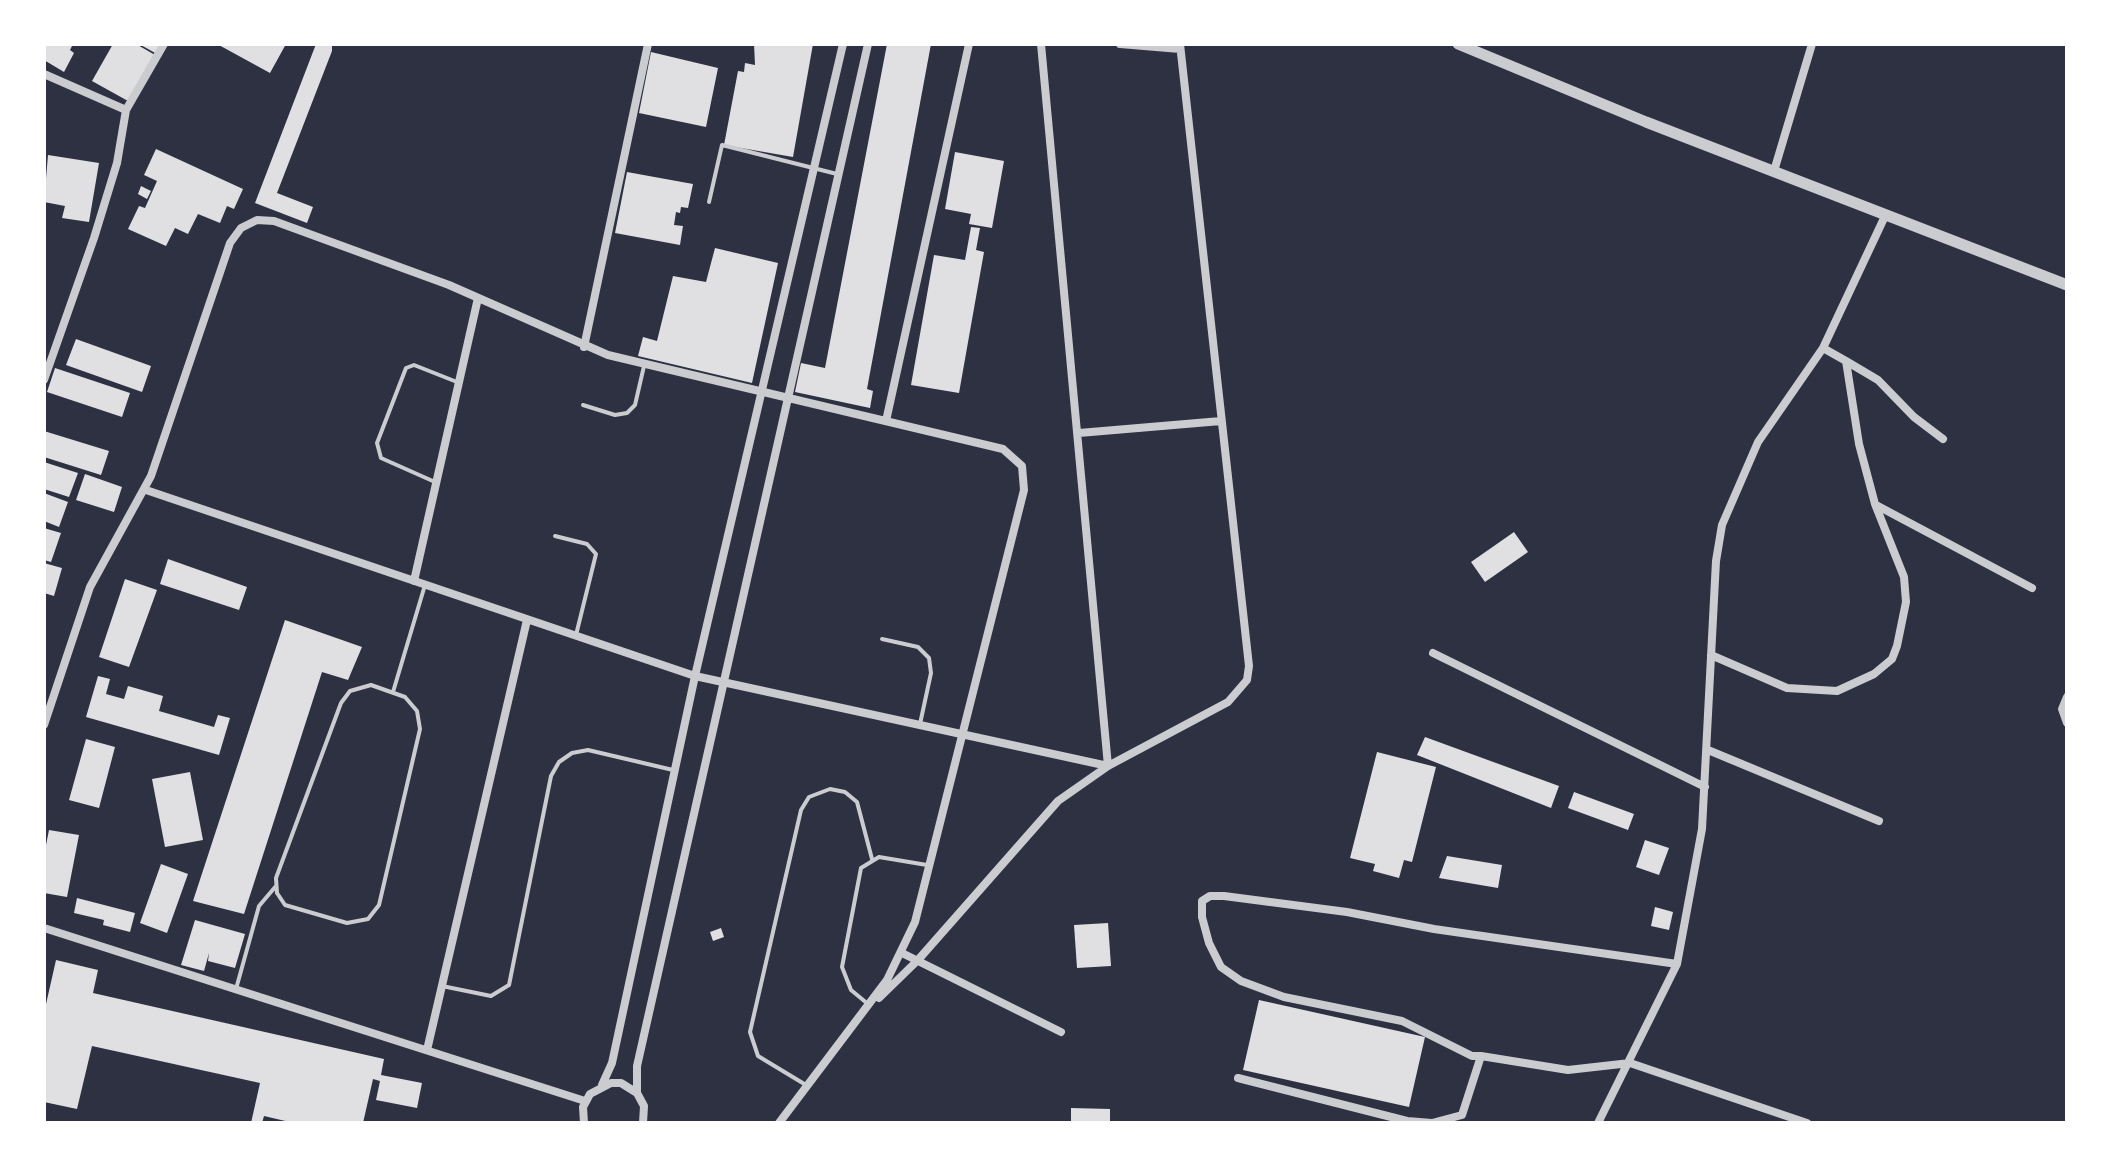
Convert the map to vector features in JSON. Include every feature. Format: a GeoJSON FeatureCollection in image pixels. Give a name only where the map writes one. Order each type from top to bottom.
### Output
{"type":"FeatureCollection","features":[{"type":"Feature","properties":{"kind":"street"},"geometry":{"type":"LineString","coordinates":[[44,380],[117,163],[126,110],[164,44]]}},
{"type":"Feature","properties":{"kind":"street"},"geometry":{"type":"LineString","coordinates":[[584,347],[648,44]]}},
{"type":"Feature","properties":{"kind":"street"},"geometry":{"type":"LineString","coordinates":[[584,1123],[585,1101],[602,1085],[612,1063],[695,676],[843,44]]}},
{"type":"Feature","properties":{"kind":"street"},"geometry":{"type":"LineString","coordinates":[[646,1122],[644,1106],[637,1093],[637,1066],[726,684],[868,44]]}},
{"type":"Feature","properties":{"kind":"street"},"geometry":{"type":"LineString","coordinates":[[886,421],[969,44]]}},
{"type":"Feature","properties":{"kind":"street"},"geometry":{"type":"LineString","coordinates":[[1041,44],[1108,766]]}},
{"type":"Feature","properties":{"kind":"street"},"geometry":{"type":"LineString","coordinates":[[869,1006],[918,960],[1046,812],[1108,766],[1228,702],[1247,680],[1249,666],[1180,47],[1120,44]]}},
{"type":"Feature","properties":{"kind":"street"},"geometry":{"type":"LineString","coordinates":[[1458,44],[2067,285]]}},
{"type":"Feature","properties":{"kind":"street"},"geometry":{"type":"LineString","coordinates":[[1774,171],[1812,44]]}},
{"type":"Feature","properties":{"kind":"street"},"geometry":{"type":"LineString","coordinates":[[44,74],[126,110]]}},
{"type":"Feature","properties":{"kind":"street"},"geometry":{"type":"LineString","coordinates":[[1598,1123],[1677,964],[1695,875],[1705,787],[1716,561],[1722,525],[1758,442],[1823,348],[1886,214]]}},
{"type":"Feature","properties":{"kind":"street"},"geometry":{"type":"LineString","coordinates":[[44,725],[90,587],[146,490],[230,243],[249,223],[274,221],[478,298],[584,347],[644,366],[1003,449],[1018,459],[1025,474],[1024,490],[915,922],[902,953],[869,1006],[779,1123]]}},
{"type":"Feature","properties":{"kind":"street"},"geometry":{"type":"LineString","coordinates":[[414,581],[478,298]]}},
{"type":"Feature","properties":{"kind":"street"},"geometry":{"type":"LineString","coordinates":[[1823,348],[1878,380],[1914,417],[1943,439]]}},
{"type":"Feature","properties":{"kind":"street"},"geometry":{"type":"LineString","coordinates":[[1711,655],[1787,688],[1816,691],[1837,691],[1855,684],[1892,659],[1906,602],[1904,577],[1875,504],[1859,444],[1846,361]]}},
{"type":"Feature","properties":{"kind":"street"},"geometry":{"type":"LineString","coordinates":[[1079,433],[1221,421]]}},
{"type":"Feature","properties":{"kind":"street"},"geometry":{"type":"LineString","coordinates":[[146,490],[695,676],[1108,766]]}},
{"type":"Feature","properties":{"kind":"street"},"geometry":{"type":"LineString","coordinates":[[1875,504],[2032,588]]}},
{"type":"Feature","properties":{"kind":"street"},"geometry":{"type":"LineString","coordinates":[[427,1050],[527,620]]}},
{"type":"Feature","properties":{"kind":"street"},"geometry":{"type":"LineString","coordinates":[[1433,653],[1705,787]]}},
{"type":"Feature","properties":{"kind":"street"},"geometry":{"type":"LineString","coordinates":[[2067,697],[2062,715],[2067,723]]}},
{"type":"Feature","properties":{"kind":"street"},"geometry":{"type":"LineString","coordinates":[[1708,750],[1879,821]]}},
{"type":"Feature","properties":{"kind":"street"},"geometry":{"type":"LineString","coordinates":[[1677,964],[1301,906],[1224,896],[1210,896],[1202,901],[1202,917],[1209,943],[1221,967],[1241,981],[1284,997],[1402,1021],[1472,1056],[1568,1070],[1630,1063],[1807,1123]]}},
{"type":"Feature","properties":{"kind":"street"},"geometry":{"type":"LineString","coordinates":[[44,928],[585,1101]]}},
{"type":"Feature","properties":{"kind":"street"},"geometry":{"type":"LineString","coordinates":[[902,953],[1061,1032]]}},
{"type":"Feature","properties":{"kind":"street"},"geometry":{"type":"LineString","coordinates":[[1238,1078],[1407,1121],[1432,1123],[1462,1115],[1481,1056]]}},
{"type":"Feature","properties":{"kind":"street"},"geometry":{"type":"LineString","coordinates":[[602,1085],[621,1083],[637,1093]]}},
{"type":"Feature","properties":{"kind":"lane"},"geometry":{"type":"LineString","coordinates":[[709,202],[722,145],[839,175]]}},
{"type":"Feature","properties":{"kind":"lane"},"geometry":{"type":"LineString","coordinates":[[436,482],[381,458],[377,443],[403,371],[409,366],[459,383]]}},
{"type":"Feature","properties":{"kind":"lane"},"geometry":{"type":"LineString","coordinates":[[583,405],[615,415],[632,410],[644,366]]}},
{"type":"Feature","properties":{"kind":"lane"},"geometry":{"type":"LineString","coordinates":[[555,536],[587,544],[596,554],[575,637]]}},
{"type":"Feature","properties":{"kind":"lane"},"geometry":{"type":"LineString","coordinates":[[393,692],[425,585]]}},
{"type":"Feature","properties":{"kind":"lane"},"geometry":{"type":"LineString","coordinates":[[882,639],[918,647],[929,658],[931,673],[920,724]]}},
{"type":"Feature","properties":{"kind":"lane"},"geometry":{"type":"LineString","coordinates":[[236,989],[259,906],[276,886],[345,696],[364,685],[393,692],[412,704],[420,729],[375,913],[361,922],[347,923],[292,909],[280,899],[276,886]]}},
{"type":"Feature","properties":{"kind":"lane"},"geometry":{"type":"LineString","coordinates":[[442,986],[491,996],[509,985],[551,776],[565,757],[588,750],[675,770]]}},
{"type":"Feature","properties":{"kind":"lane"},"geometry":{"type":"LineString","coordinates":[[807,1086],[758,1056],[750,1032],[801,810],[809,797],[830,789],[845,792],[857,802],[872,859]]}},
{"type":"Feature","properties":{"kind":"lane"},"geometry":{"type":"LineString","coordinates":[[869,1006],[851,990],[842,967],[859,875],[872,859],[886,857],[929,866]]}},
{"type":"Feature","properties":{"kind":"building"},"geometry":{"type":"Polygon","coordinates":[[[44,44],[73,44],[70,50],[74,53],[64,72],[44,60],[44,44]]]}},
{"type":"Feature","properties":{"kind":"building"},"geometry":{"type":"Polygon","coordinates":[[[113,44],[136,44],[155,55],[128,101],[92,81],[113,44]]]}},
{"type":"Feature","properties":{"kind":"building"},"geometry":{"type":"Polygon","coordinates":[[[139,44],[163,44],[157,54],[139,44]]]}},
{"type":"Feature","properties":{"kind":"building"},"geometry":{"type":"Polygon","coordinates":[[[217,44],[286,44],[270,73],[217,44]]]}},
{"type":"Feature","properties":{"kind":"building"},"geometry":{"type":"Polygon","coordinates":[[[316,44],[332,44],[332,51],[277,193],[313,207],[307,223],[255,203],[316,44]]]}},
{"type":"Feature","properties":{"kind":"building"},"geometry":{"type":"Polygon","coordinates":[[[754,44],[813,44],[793,157],[724,145],[738,71],[744,72],[745,63],[755,65],[754,44]]]}},
{"type":"Feature","properties":{"kind":"building"},"geometry":{"type":"Polygon","coordinates":[[[887,44],[931,44],[867,389],[873,391],[870,408],[795,392],[801,363],[825,368],[887,44]]]}},
{"type":"Feature","properties":{"kind":"building"},"geometry":{"type":"Polygon","coordinates":[[[651,52],[718,68],[706,127],[639,113],[651,52]]]}},
{"type":"Feature","properties":{"kind":"building"},"geometry":{"type":"Polygon","coordinates":[[[156,149],[243,189],[234,209],[227,206],[220,223],[198,214],[188,234],[175,228],[166,246],[128,229],[139,206],[145,208],[157,181],[144,175],[156,149]]]}},
{"type":"Feature","properties":{"kind":"building"},"geometry":{"type":"Polygon","coordinates":[[[955,152],[1004,161],[992,228],[969,224],[971,214],[945,209],[955,152]]]}},
{"type":"Feature","properties":{"kind":"building"},"geometry":{"type":"Polygon","coordinates":[[[48,155],[99,163],[89,222],[62,218],[65,206],[44,202],[48,155]]]}},
{"type":"Feature","properties":{"kind":"building"},"geometry":{"type":"Polygon","coordinates":[[[627,172],[693,184],[688,208],[681,207],[680,213],[676,212],[674,225],[683,226],[680,245],[615,233],[627,172]]]}},
{"type":"Feature","properties":{"kind":"building"},"geometry":{"type":"Polygon","coordinates":[[[141,186],[151,191],[147,199],[138,194],[141,186]]]}},
{"type":"Feature","properties":{"kind":"building"},"geometry":{"type":"Polygon","coordinates":[[[971,227],[980,228],[976,250],[984,252],[959,393],[911,385],[934,255],[965,260],[971,227]]]}},
{"type":"Feature","properties":{"kind":"building"},"geometry":{"type":"Polygon","coordinates":[[[715,248],[778,263],[752,383],[638,356],[643,337],[657,341],[673,276],[706,282],[715,248]]]}},
{"type":"Feature","properties":{"kind":"building"},"geometry":{"type":"Polygon","coordinates":[[[76,339],[151,366],[142,392],[66,365],[76,339]]]}},
{"type":"Feature","properties":{"kind":"building"},"geometry":{"type":"Polygon","coordinates":[[[55,368],[130,393],[122,417],[47,392],[55,368]]]}},
{"type":"Feature","properties":{"kind":"building"},"geometry":{"type":"Polygon","coordinates":[[[44,431],[109,451],[101,475],[44,457],[44,431]]]}},
{"type":"Feature","properties":{"kind":"building"},"geometry":{"type":"Polygon","coordinates":[[[44,462],[78,473],[69,497],[44,489],[44,462]]]}},
{"type":"Feature","properties":{"kind":"building"},"geometry":{"type":"Polygon","coordinates":[[[85,474],[122,487],[114,512],[76,500],[85,474]]]}},
{"type":"Feature","properties":{"kind":"building"},"geometry":{"type":"Polygon","coordinates":[[[44,493],[68,502],[59,527],[44,521],[44,493]]]}},
{"type":"Feature","properties":{"kind":"building"},"geometry":{"type":"Polygon","coordinates":[[[44,528],[61,533],[51,562],[44,560],[44,528]]]}},
{"type":"Feature","properties":{"kind":"building"},"geometry":{"type":"Polygon","coordinates":[[[1514,532],[1528,552],[1485,582],[1471,562],[1514,532]]]}},
{"type":"Feature","properties":{"kind":"building"},"geometry":{"type":"Polygon","coordinates":[[[168,559],[247,587],[239,610],[160,584],[168,559]]]}},
{"type":"Feature","properties":{"kind":"building"},"geometry":{"type":"Polygon","coordinates":[[[44,563],[62,568],[54,596],[44,593],[44,563]]]}},
{"type":"Feature","properties":{"kind":"building"},"geometry":{"type":"Polygon","coordinates":[[[125,579],[157,590],[129,667],[99,657],[125,579]]]}},
{"type":"Feature","properties":{"kind":"building"},"geometry":{"type":"Polygon","coordinates":[[[285,620],[362,647],[348,680],[322,672],[244,914],[193,901],[285,620]]]}},
{"type":"Feature","properties":{"kind":"building"},"geometry":{"type":"Polygon","coordinates":[[[98,676],[110,679],[106,694],[124,699],[128,686],[163,696],[159,711],[214,727],[218,715],[230,718],[219,755],[86,717],[98,676]]]}},
{"type":"Feature","properties":{"kind":"building"},"geometry":{"type":"Polygon","coordinates":[[[1425,737],[1559,786],[1551,808],[1417,755],[1425,737]]]}},
{"type":"Feature","properties":{"kind":"building"},"geometry":{"type":"Polygon","coordinates":[[[86,739],[115,747],[99,808],[69,800],[86,739]]]}},
{"type":"Feature","properties":{"kind":"building"},"geometry":{"type":"Polygon","coordinates":[[[1377,752],[1436,767],[1412,862],[1404,860],[1399,878],[1373,871],[1375,864],[1350,858],[1377,752]]]}},
{"type":"Feature","properties":{"kind":"building"},"geometry":{"type":"Polygon","coordinates":[[[190,772],[203,840],[165,847],[152,779],[190,772]]]}},
{"type":"Feature","properties":{"kind":"building"},"geometry":{"type":"Polygon","coordinates":[[[1574,792],[1634,814],[1628,830],[1568,808],[1574,792]]]}},
{"type":"Feature","properties":{"kind":"building"},"geometry":{"type":"Polygon","coordinates":[[[49,830],[79,835],[67,897],[44,893],[44,855],[49,830]]]}},
{"type":"Feature","properties":{"kind":"building"},"geometry":{"type":"Polygon","coordinates":[[[1645,840],[1669,848],[1659,875],[1636,867],[1645,840]]]}},
{"type":"Feature","properties":{"kind":"building"},"geometry":{"type":"Polygon","coordinates":[[[1447,856],[1502,865],[1498,888],[1439,878],[1447,856]]]}},
{"type":"Feature","properties":{"kind":"building"},"geometry":{"type":"Polygon","coordinates":[[[161,864],[188,874],[167,933],[140,923],[161,864]]]}},
{"type":"Feature","properties":{"kind":"building"},"geometry":{"type":"Polygon","coordinates":[[[77,898],[135,913],[130,932],[103,925],[104,920],[74,913],[77,898]]]}},
{"type":"Feature","properties":{"kind":"building"},"geometry":{"type":"Polygon","coordinates":[[[1655,907],[1673,912],[1669,930],[1651,926],[1655,907]]]}},
{"type":"Feature","properties":{"kind":"building"},"geometry":{"type":"Polygon","coordinates":[[[195,920],[245,934],[235,968],[208,961],[209,953],[204,971],[181,965],[195,920]]]}},
{"type":"Feature","properties":{"kind":"building"},"geometry":{"type":"Polygon","coordinates":[[[1108,923],[1111,966],[1077,968],[1074,925],[1108,923]]]}},
{"type":"Feature","properties":{"kind":"building"},"geometry":{"type":"Polygon","coordinates":[[[721,928],[724,937],[713,941],[710,932],[721,928]]]}},
{"type":"Feature","properties":{"kind":"building"},"geometry":{"type":"Polygon","coordinates":[[[56,960],[98,970],[93,993],[384,1059],[381,1075],[422,1083],[417,1108],[376,1100],[380,1081],[373,1079],[363,1123],[294,1123],[264,1116],[262,1123],[251,1123],[260,1083],[92,1046],[77,1109],[44,1102],[44,1013],[56,960]]]}},
{"type":"Feature","properties":{"kind":"building"},"geometry":{"type":"Polygon","coordinates":[[[1259,1000],[1425,1037],[1409,1107],[1243,1070],[1259,1000]]]}},
{"type":"Feature","properties":{"kind":"building"},"geometry":{"type":"Polygon","coordinates":[[[1071,1108],[1110,1109],[1110,1123],[1071,1123],[1071,1108]]]}}]}
